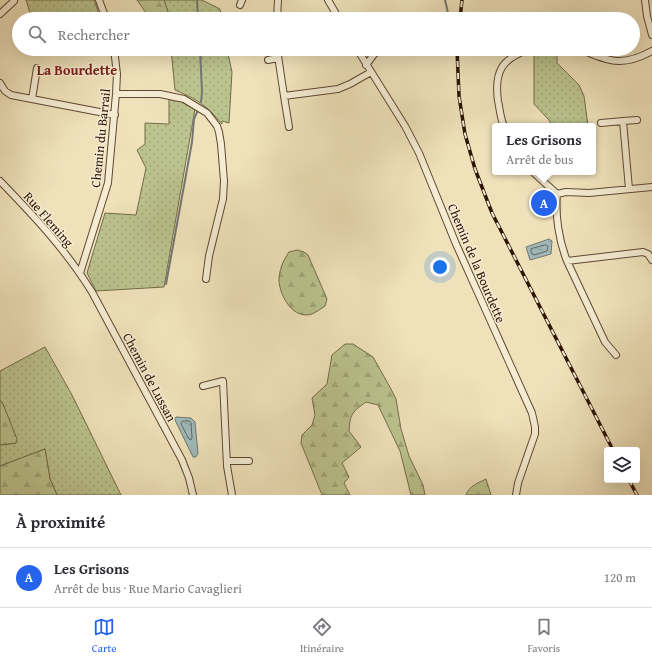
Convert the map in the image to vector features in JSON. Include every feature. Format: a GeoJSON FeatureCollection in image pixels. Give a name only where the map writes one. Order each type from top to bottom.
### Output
{"type":"FeatureCollection","features":[{"type":"Feature","properties":{"kind":"street"},"geometry":{"type":"LineString","coordinates":[[99,0],[103,12]]}},
{"type":"Feature","properties":{"kind":"street"},"geometry":{"type":"LineString","coordinates":[[277,12],[278,0]]}},
{"type":"Feature","properties":{"kind":"street"},"geometry":{"type":"LineString","coordinates":[[328,0],[335,12]]}},
{"type":"Feature","properties":{"kind":"street"},"geometry":{"type":"LineString","coordinates":[[645,0],[652,35]]}},
{"type":"Feature","properties":{"kind":"street"},"geometry":{"type":"LineString","coordinates":[[0,14],[14,1]]}},
{"type":"Feature","properties":{"kind":"street"},"geometry":{"type":"LineString","coordinates":[[598,56],[618,62],[636,59],[652,51]]}},
{"type":"Feature","properties":{"kind":"street","name":"Chemin du Barrail"},"geometry":{"type":"LineString","coordinates":[[80,273],[108,183],[115,115],[117,74],[115,56]]}},
{"type":"Feature","properties":{"kind":"street","name":"Chemin de la Bourdette"},"geometry":{"type":"LineString","coordinates":[[361,56],[405,126],[419,153],[456,244],[532,413],[535,434],[518,483],[516,495]]}},
{"type":"Feature","properties":{"kind":"street"},"geometry":{"type":"LineString","coordinates":[[366,64],[372,56]]}},
{"type":"Feature","properties":{"kind":"street"},"geometry":{"type":"LineString","coordinates":[[503,123],[498,96],[498,75],[501,68],[514,56]]}},
{"type":"Feature","properties":{"kind":"street"},"geometry":{"type":"LineString","coordinates":[[268,60],[278,58],[289,127]]}},
{"type":"Feature","properties":{"kind":"street"},"geometry":{"type":"LineString","coordinates":[[32,99],[37,68]]}},
{"type":"Feature","properties":{"kind":"street"},"geometry":{"type":"LineString","coordinates":[[284,96],[338,89],[371,72]]}},
{"type":"Feature","properties":{"kind":"street"},"geometry":{"type":"LineString","coordinates":[[0,83],[5,91],[11,95],[115,115]]}},
{"type":"Feature","properties":{"kind":"street"},"geometry":{"type":"LineString","coordinates":[[116,94],[160,94],[184,99],[207,113],[219,132],[224,181],[222,199],[209,256],[206,279]]}},
{"type":"Feature","properties":{"kind":"street"},"geometry":{"type":"LineString","coordinates":[[601,123],[637,120]]}},
{"type":"Feature","properties":{"kind":"street"},"geometry":{"type":"LineString","coordinates":[[623,121],[629,189]]}},
{"type":"Feature","properties":{"kind":"street"},"geometry":{"type":"LineString","coordinates":[[536,175],[557,194]]}},
{"type":"Feature","properties":{"kind":"street","name":"Rue Fleming"},"geometry":{"type":"LineString","coordinates":[[0,180],[58,243],[80,273]]}},
{"type":"Feature","properties":{"kind":"street"},"geometry":{"type":"LineString","coordinates":[[557,194],[566,192],[589,193],[652,187]]}},
{"type":"Feature","properties":{"kind":"street"},"geometry":{"type":"LineString","coordinates":[[557,194],[556,203],[563,251],[605,342],[616,355]]}},
{"type":"Feature","properties":{"kind":"street"},"geometry":{"type":"LineString","coordinates":[[567,261],[643,252],[648,254],[652,260]]}},
{"type":"Feature","properties":{"kind":"street","name":"Chemin de Lussan"},"geometry":{"type":"LineString","coordinates":[[80,273],[92,292],[182,460],[189,478],[193,495]]}},
{"type":"Feature","properties":{"kind":"street"},"geometry":{"type":"LineString","coordinates":[[203,386],[223,381],[227,461],[232,495]]}},
{"type":"Feature","properties":{"kind":"street"},"geometry":{"type":"LineString","coordinates":[[227,461],[249,461]]}},
{"type":"Feature","properties":{"kind":"green space"},"geometry":{"type":"Polygon","coordinates":[[[26,0],[94,0],[98,12],[30,12],[26,0]]]}},
{"type":"Feature","properties":{"kind":"green space"},"geometry":{"type":"Polygon","coordinates":[[[137,0],[164,0],[168,12],[145,12],[137,0]]]}},
{"type":"Feature","properties":{"kind":"green space"},"geometry":{"type":"Polygon","coordinates":[[[164,0],[202,0],[220,9],[221,12],[168,12],[164,0]]]}},
{"type":"Feature","properties":{"kind":"green space"},"geometry":{"type":"Polygon","coordinates":[[[172,56],[229,56],[232,72],[229,123],[222,121],[222,124],[201,103],[175,90],[172,56]]]}},
{"type":"Feature","properties":{"kind":"green space"},"geometry":{"type":"Polygon","coordinates":[[[534,56],[557,56],[557,63],[579,85],[584,96],[588,123],[550,123],[534,104],[534,56]]]}},
{"type":"Feature","properties":{"kind":"green space"},"geometry":{"type":"Polygon","coordinates":[[[169,98],[176,99],[195,109],[164,287],[96,291],[87,273],[105,213],[136,215],[146,168],[137,150],[145,144],[145,123],[169,124],[169,98]]]}},
{"type":"Feature","properties":{"kind":"green space"},"geometry":{"type":"Polygon","coordinates":[[[297,250],[308,255],[327,299],[325,306],[312,314],[305,315],[293,310],[285,300],[280,287],[279,277],[283,262],[289,252],[297,250]]]}},
{"type":"Feature","properties":{"kind":"green space"},"geometry":{"type":"Polygon","coordinates":[[[345,344],[353,344],[373,357],[391,389],[396,399],[401,429],[409,456],[423,485],[425,495],[411,495],[400,451],[378,405],[366,402],[353,414],[349,425],[349,431],[361,447],[342,463],[349,477],[344,483],[350,495],[322,495],[301,443],[302,435],[312,425],[315,415],[312,398],[327,384],[332,355],[345,344]]]}},
{"type":"Feature","properties":{"kind":"green space"},"geometry":{"type":"Polygon","coordinates":[[[45,347],[72,395],[121,495],[57,495],[50,479],[45,449],[0,466],[0,445],[16,443],[3,404],[0,400],[0,371],[45,347]]]}},
{"type":"Feature","properties":{"kind":"green space"},"geometry":{"type":"Polygon","coordinates":[[[0,400],[17,439],[16,443],[0,445],[0,400]]]}},
{"type":"Feature","properties":{"kind":"green space"},"geometry":{"type":"Polygon","coordinates":[[[45,449],[50,479],[57,495],[0,495],[0,466],[45,449]]]}},
{"type":"Feature","properties":{"kind":"green space"},"geometry":{"type":"Polygon","coordinates":[[[486,479],[491,495],[466,495],[467,492],[477,483],[486,479]]]}},
{"type":"Feature","properties":{"kind":"water"},"geometry":{"type":"Polygon","coordinates":[[[549,239],[552,241],[551,254],[530,260],[526,247],[549,239]]]}},
{"type":"Feature","properties":{"kind":"water"},"geometry":{"type":"Polygon","coordinates":[[[176,417],[191,418],[195,422],[198,453],[196,457],[193,457],[175,420],[176,417]]]}},
{"type":"Feature","properties":{"kind":"waterway"},"geometry":{"type":"LineString","coordinates":[[197,0],[198,12]]}},
{"type":"Feature","properties":{"kind":"waterway"},"geometry":{"type":"LineString","coordinates":[[445,0],[448,12]]}},
{"type":"Feature","properties":{"kind":"waterway"},"geometry":{"type":"LineString","coordinates":[[200,56],[201,102]]}},
{"type":"Feature","properties":{"kind":"waterway"},"geometry":{"type":"LineString","coordinates":[[166,284],[192,142],[194,119],[198,110]]}},
{"type":"Feature","properties":{"kind":"railway"},"geometry":{"type":"LineString","coordinates":[[461,12],[462,0]]}},
{"type":"Feature","properties":{"kind":"railway"},"geometry":{"type":"LineString","coordinates":[[457,56],[459,96],[465,134],[475,169],[492,213],[611,447]]}},
{"type":"Feature","properties":{"kind":"railway"},"geometry":{"type":"LineString","coordinates":[[631,483],[637,495]]}},
{"type":"Feature","properties":{"kind":"place","name":"Les Grisons"},"geometry":{"type":"Point","coordinates":[544,203]}},
{"type":"Feature","properties":{"kind":"district","name":"La Bourdette"},"geometry":{"type":"Point","coordinates":[77,70]}}]}
